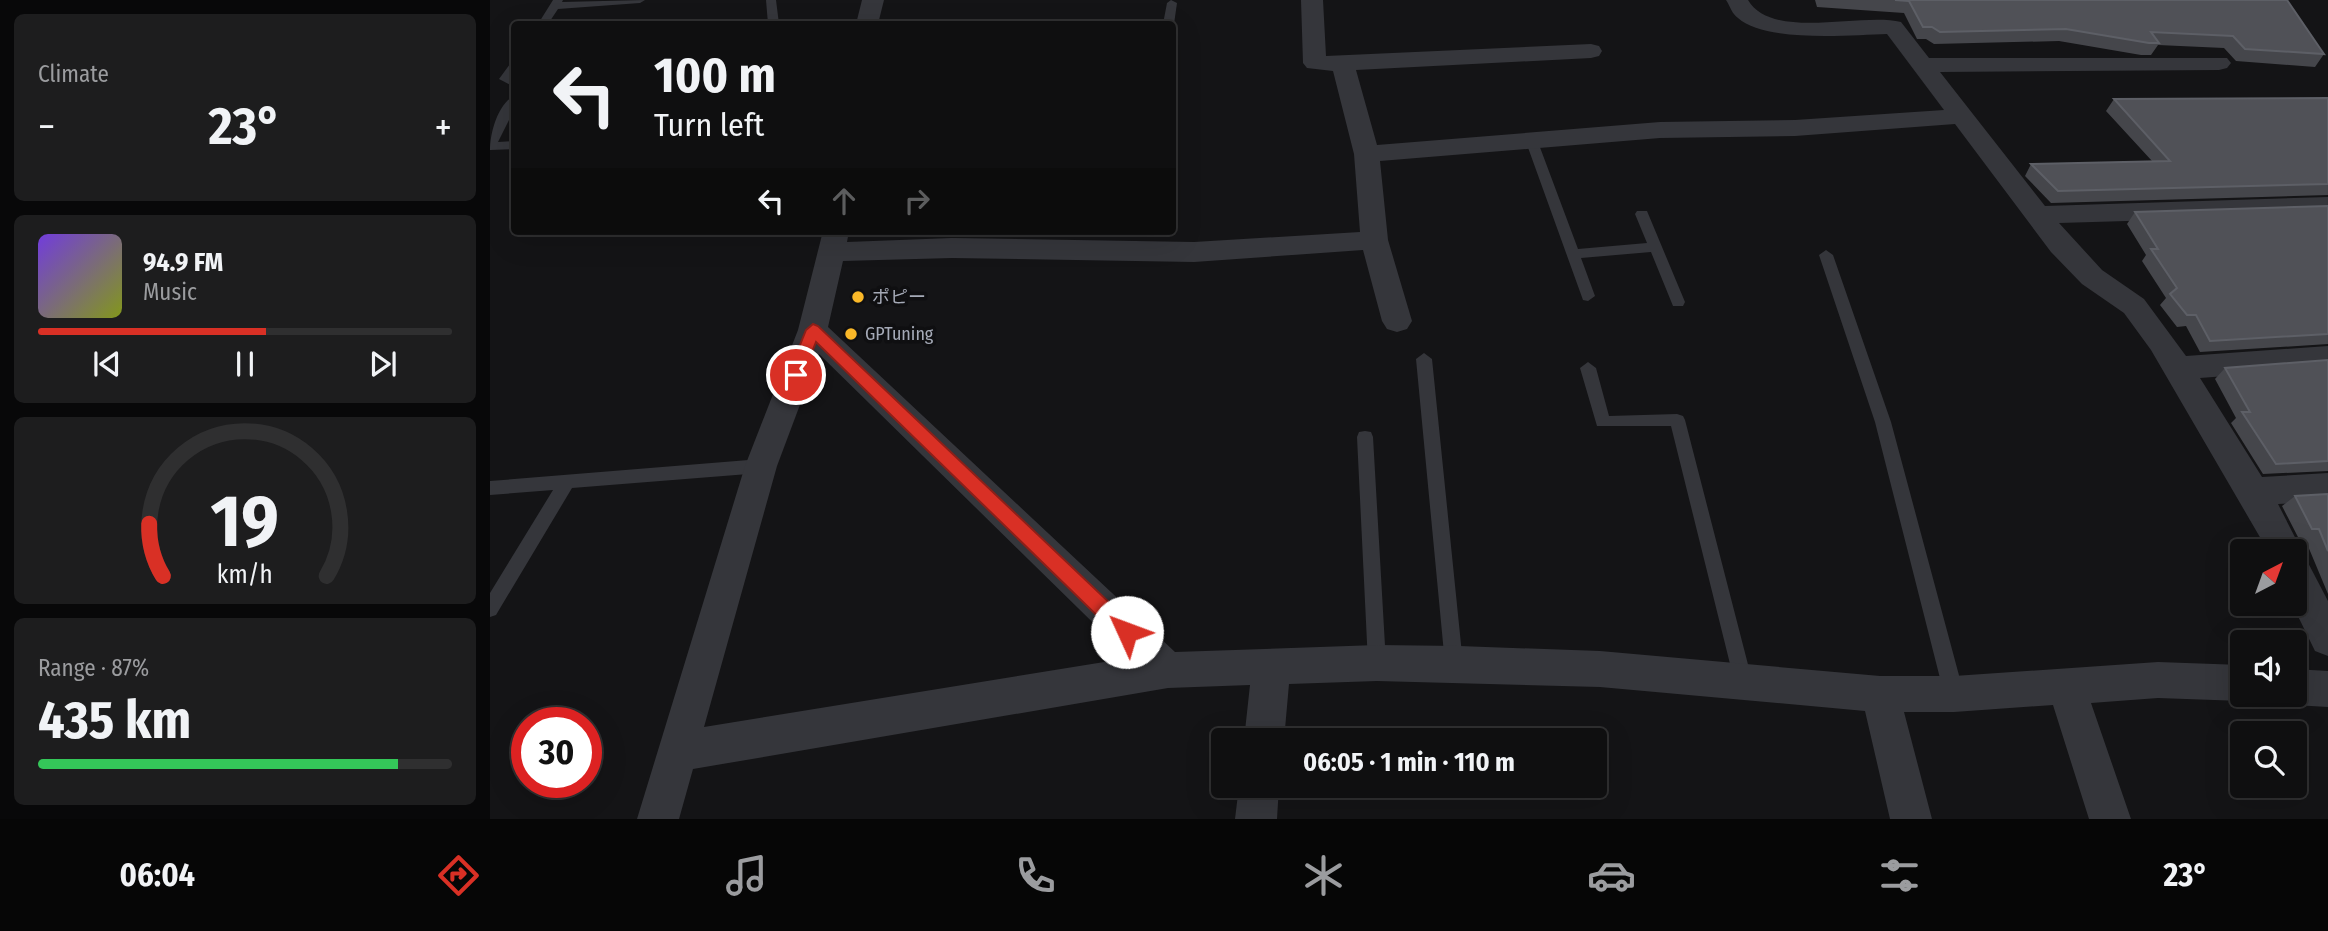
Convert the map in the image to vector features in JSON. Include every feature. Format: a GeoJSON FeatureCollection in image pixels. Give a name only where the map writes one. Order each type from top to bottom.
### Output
{"type":"FeatureCollection","features":[{"type":"Feature","properties":{"kind":"street"},"geometry":{"type":"LineString","coordinates":[[868,21],[873,0]]}},
{"type":"Feature","properties":{"kind":"street"},"geometry":{"type":"LineString","coordinates":[[1312,0],[1315,63],[1343,64],[1591,51]]}},
{"type":"Feature","properties":{"kind":"street"},"geometry":{"type":"LineString","coordinates":[[1737,0],[1744,13],[1759,22],[1781,27],[1893,27],[1925,65],[2036,215],[2092,277],[2134,306],[2162,342],[2278,539]]}},
{"type":"Feature","properties":{"kind":"street"},"geometry":{"type":"LineString","coordinates":[[1925,65],[2219,63]]}},
{"type":"Feature","properties":{"kind":"street"},"geometry":{"type":"LineString","coordinates":[[1343,64],[1367,153],[1374,240],[1397,321]]}},
{"type":"Feature","properties":{"kind":"street"},"geometry":{"type":"LineString","coordinates":[[1367,153],[1660,131],[1795,128],[1961,116]]}},
{"type":"Feature","properties":{"kind":"street"},"geometry":{"type":"LineString","coordinates":[[2036,215],[2328,206]]}},
{"type":"Feature","properties":{"kind":"street"},"geometry":{"type":"LineString","coordinates":[[658,819],[761,466],[813,330],[835,242],[952,248],[1194,252],[1374,240]]}},
{"type":"Feature","properties":{"kind":"street"},"geometry":{"type":"LineString","coordinates":[[813,330],[1168,670]]}},
{"type":"Feature","properties":{"kind":"street"},"geometry":{"type":"LineString","coordinates":[[2178,368],[2328,357]]}},
{"type":"Feature","properties":{"kind":"street"},"geometry":{"type":"LineString","coordinates":[[2252,492],[2328,487]]}},
{"type":"Feature","properties":{"kind":"street"},"geometry":{"type":"LineString","coordinates":[[2307,596],[2328,639]]}},
{"type":"Feature","properties":{"kind":"street"},"geometry":{"type":"LineString","coordinates":[[680,751],[1168,670],[1377,663],[1600,668],[1880,694],[1954,694],[2158,680],[2230,683]]}},
{"type":"Feature","properties":{"kind":"street"},"geometry":{"type":"LineString","coordinates":[[1265,728],[1271,668]]}},
{"type":"Feature","properties":{"kind":"street"},"geometry":{"type":"LineString","coordinates":[[2067,688],[2110,819]]}},
{"type":"Feature","properties":{"kind":"street"},"geometry":{"type":"LineString","coordinates":[[2307,688],[2328,689]]}},
{"type":"Feature","properties":{"kind":"street"},"geometry":{"type":"LineString","coordinates":[[1880,694],[1911,819]]}},
{"type":"Feature","properties":{"kind":"street"},"geometry":{"type":"LineString","coordinates":[[1256,819],[1258,798]]}},
{"type":"Feature","properties":{"kind":"lane"},"geometry":{"type":"LineString","coordinates":[[546,21],[557,3],[640,0]]}},
{"type":"Feature","properties":{"kind":"lane"},"geometry":{"type":"LineString","coordinates":[[771,0],[774,21]]}},
{"type":"Feature","properties":{"kind":"lane"},"geometry":{"type":"LineString","coordinates":[[1169,21],[1172,3]]}},
{"type":"Feature","properties":{"kind":"lane"},"geometry":{"type":"LineString","coordinates":[[511,106],[490,145],[511,145]]}},
{"type":"Feature","properties":{"kind":"lane"},"geometry":{"type":"LineString","coordinates":[[1532,142],[1588,296]]}},
{"type":"Feature","properties":{"kind":"lane"},"geometry":{"type":"LineString","coordinates":[[1642,214],[1678,303]]}},
{"type":"Feature","properties":{"kind":"lane"},"geometry":{"type":"LineString","coordinates":[[1573,254],[1654,247]]}},
{"type":"Feature","properties":{"kind":"lane"},"geometry":{"type":"LineString","coordinates":[[1826,255],[1883,422],[1954,694]]}},
{"type":"Feature","properties":{"kind":"lane"},"geometry":{"type":"LineString","coordinates":[[1424,359],[1454,664]]}},
{"type":"Feature","properties":{"kind":"lane"},"geometry":{"type":"LineString","coordinates":[[1588,368],[1603,422],[1677,420],[1743,680]]}},
{"type":"Feature","properties":{"kind":"lane"},"geometry":{"type":"LineString","coordinates":[[1365,438],[1377,663]]}},
{"type":"Feature","properties":{"kind":"lane"},"geometry":{"type":"LineString","coordinates":[[490,488],[566,484],[761,466]]}},
{"type":"Feature","properties":{"kind":"lane"},"geometry":{"type":"LineString","coordinates":[[490,609],[566,484]]}},
{"type":"Feature","properties":{"kind":"building"},"geometry":{"type":"Polygon","coordinates":[[[1895,0],[2287,0],[2324,54],[2245,49],[2233,36],[2151,32],[2159,43],[2149,43],[2066,29],[1940,32],[1932,27],[1923,27],[1909,1],[1895,0]]]}},
{"type":"Feature","properties":{"kind":"building"},"geometry":{"type":"Polygon","coordinates":[[[2328,98],[2328,184],[2058,191],[2031,164],[2170,161],[2114,99],[2328,98]]]}},
{"type":"Feature","properties":{"kind":"building"},"geometry":{"type":"Polygon","coordinates":[[[2328,206],[2328,334],[2210,341],[2196,315],[2187,315],[2170,294],[2177,288],[2151,249],[2158,249],[2135,212],[2328,206]]]}},
{"type":"Feature","properties":{"kind":"building"},"geometry":{"type":"Polygon","coordinates":[[[2328,360],[2328,461],[2276,464],[2242,412],[2250,412],[2225,368],[2328,360]]]}},
{"type":"Feature","properties":{"kind":"building"},"geometry":{"type":"Polygon","coordinates":[[[2328,494],[2328,551],[2319,529],[2312,529],[2295,496],[2328,494]]]}},
{"type":"Feature","properties":{"kind":"place","name":"ポピー"},"geometry":{"type":"Point","coordinates":[858,297]}},
{"type":"Feature","properties":{"kind":"place","name":"GPTuning"},"geometry":{"type":"Point","coordinates":[851,334]}},
{"type":"Feature","properties":{"kind":"route"},"geometry":{"type":"LineString","coordinates":[[796,375],[813,330],[1127,632]]}}]}
